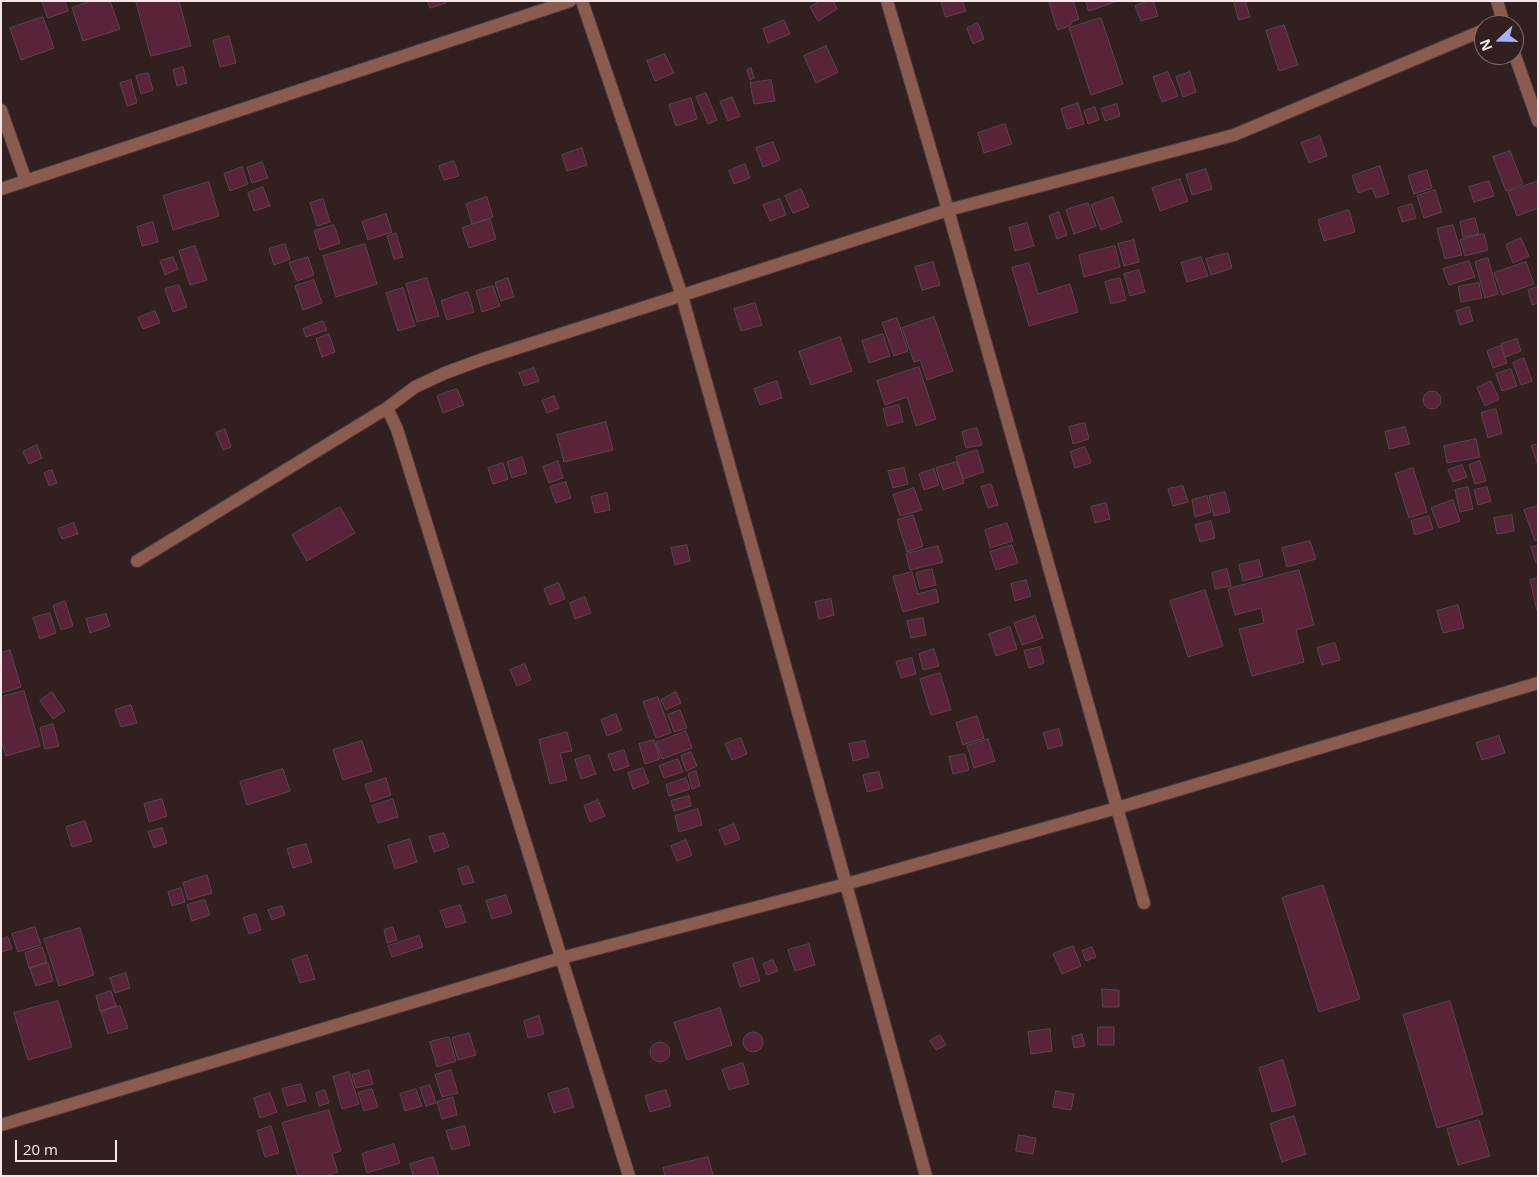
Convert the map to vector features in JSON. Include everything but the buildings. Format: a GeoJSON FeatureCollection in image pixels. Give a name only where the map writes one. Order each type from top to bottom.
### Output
{"type":"FeatureCollection","features":[{"type":"Feature","properties":{"kind":"street"},"geometry":{"type":"LineString","coordinates":[[1,189],[570,1]]}},
{"type":"Feature","properties":{"kind":"street"},"geometry":{"type":"LineString","coordinates":[[582,1],[682,296],[926,1176]]}},
{"type":"Feature","properties":{"kind":"street"},"geometry":{"type":"LineString","coordinates":[[887,1],[1144,903]]}},
{"type":"Feature","properties":{"kind":"street"},"geometry":{"type":"LineString","coordinates":[[1497,1],[1499,15]]}},
{"type":"Feature","properties":{"kind":"street"},"geometry":{"type":"LineString","coordinates":[[137,561],[387,408],[415,387],[444,372],[948,210],[1234,135],[1474,34]]}},
{"type":"Feature","properties":{"kind":"street"},"geometry":{"type":"LineString","coordinates":[[1519,65],[1536,108],[1538,121]]}},
{"type":"Feature","properties":{"kind":"street"},"geometry":{"type":"LineString","coordinates":[[1,110],[26,182]]}},
{"type":"Feature","properties":{"kind":"street"},"geometry":{"type":"LineString","coordinates":[[387,408],[397,428],[629,1176]]}},
{"type":"Feature","properties":{"kind":"street"},"geometry":{"type":"LineString","coordinates":[[1,1125],[561,958],[846,884],[1118,808],[1538,683]]}}]}
